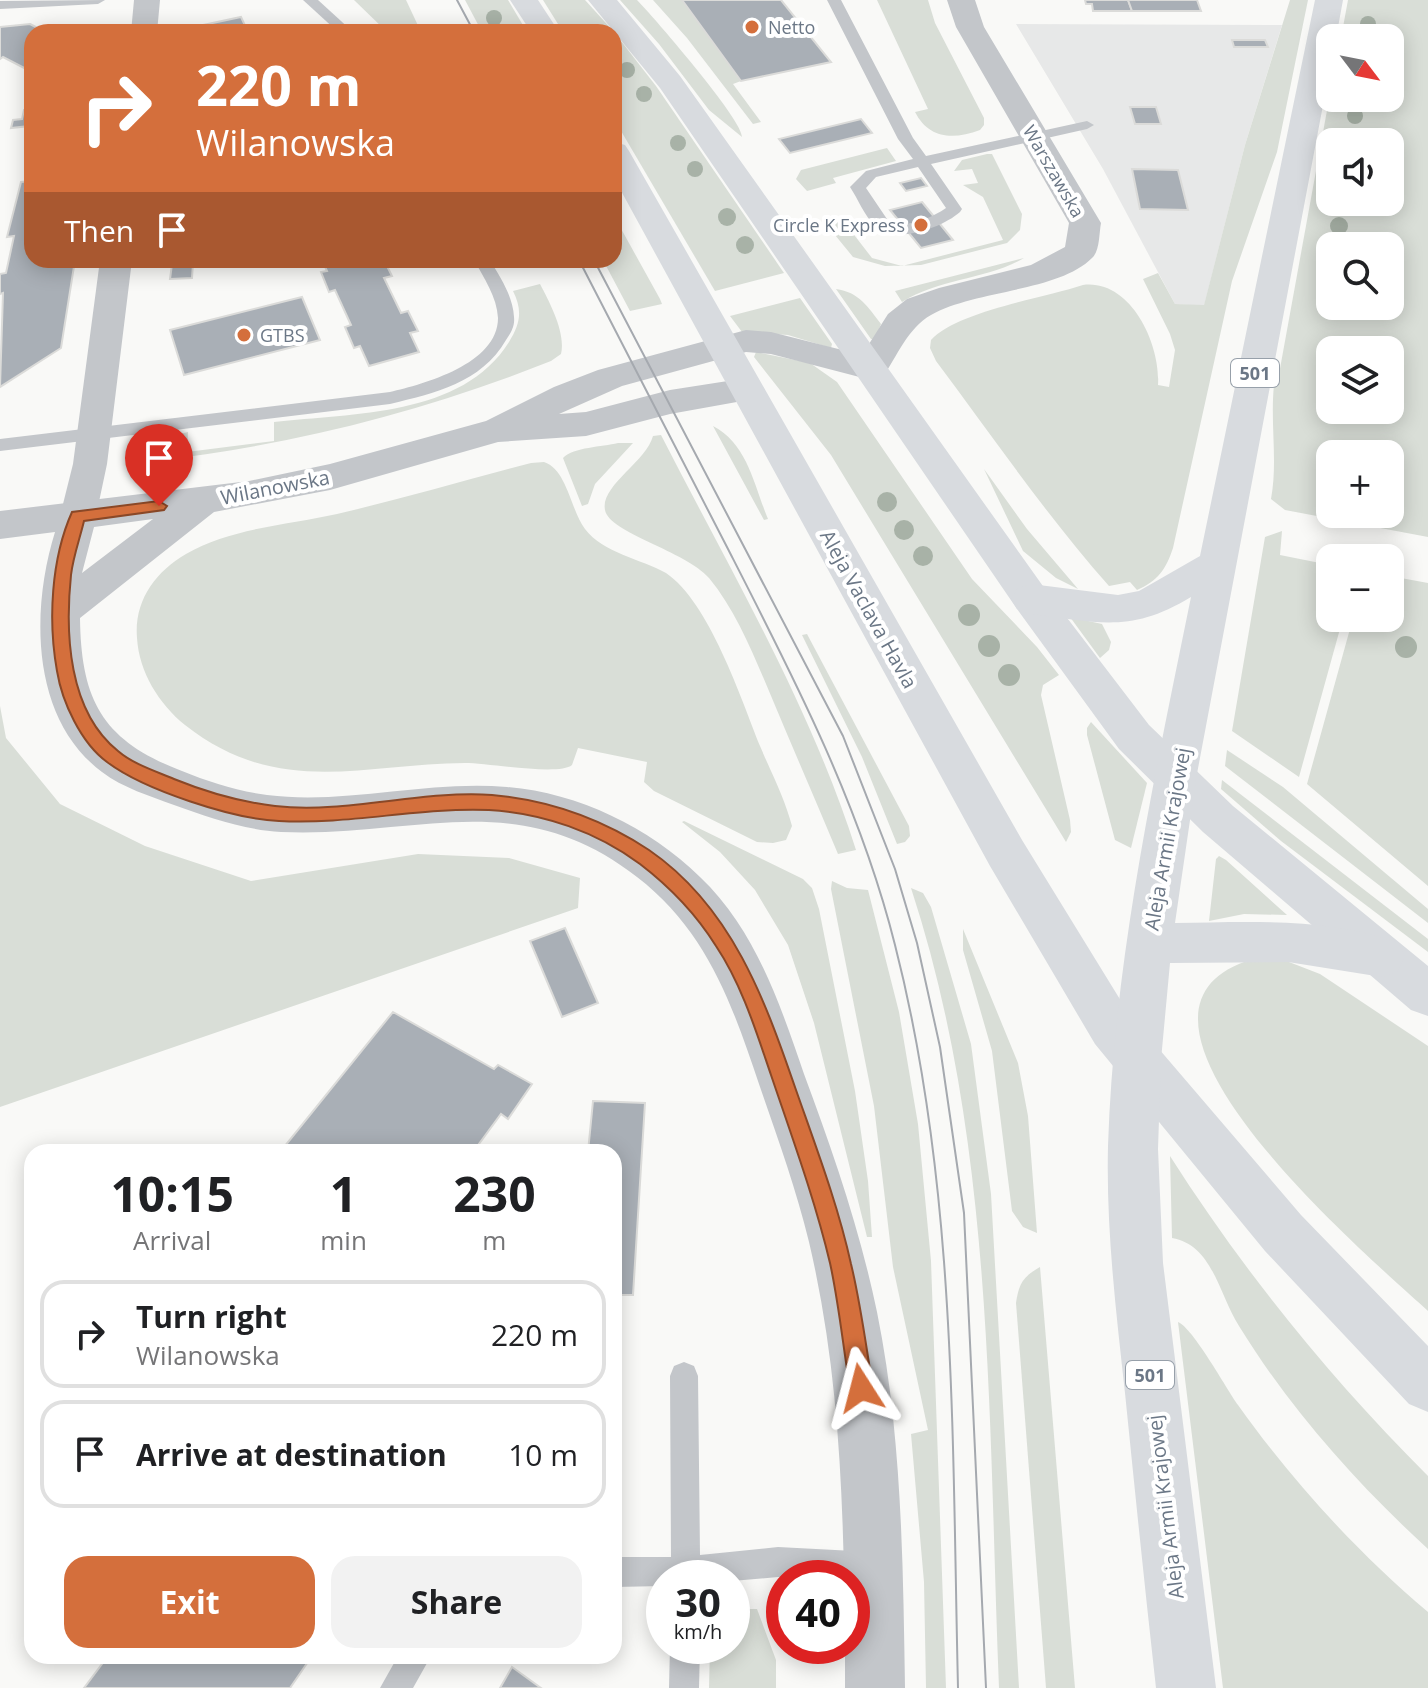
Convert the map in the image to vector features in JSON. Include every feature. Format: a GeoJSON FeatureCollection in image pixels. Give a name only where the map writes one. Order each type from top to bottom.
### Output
{"type":"FeatureCollection","features":[{"type":"Feature","properties":{"kind":"main road"},"geometry":{"type":"LineString","coordinates":[[524,0],[540,24]]}},
{"type":"Feature","properties":{"kind":"main road"},"geometry":{"type":"LineString","coordinates":[[602,0],[622,24]]}},
{"type":"Feature","properties":{"kind":"main road","name":"Aleja Armii Krajowej"},"geometry":{"type":"LineString","coordinates":[[1186,1688],[1137,1263],[1133,1149],[1137,1060],[1149,943],[1175,779],[1329,0]]}},
{"type":"Feature","properties":{"kind":"main road"},"geometry":{"type":"LineString","coordinates":[[622,24],[670,82],[1031,599],[1134,737],[1175,779],[1428,995]]}},
{"type":"Feature","properties":{"kind":"main road","name":"Aleja Vaclava Havla"},"geometry":{"type":"LineString","coordinates":[[622,165],[1006,853],[1112,1029],[1283,1233],[1428,1385]]}},
{"type":"Feature","properties":{"kind":"main road"},"geometry":{"type":"LineString","coordinates":[[1031,599],[1118,610],[1149,604],[1218,563]]}},
{"type":"Feature","properties":{"kind":"main road"},"geometry":{"type":"LineString","coordinates":[[1149,943],[1288,942],[1382,957]]}},
{"type":"Feature","properties":{"kind":"street"},"geometry":{"type":"LineString","coordinates":[[145,24],[147,0]]}},
{"type":"Feature","properties":{"kind":"street","name":"Warszawska"},"geometry":{"type":"LineString","coordinates":[[871,369],[900,322],[919,307],[951,295],[1042,272],[1080,252],[1085,223],[970,27],[961,0]]}},
{"type":"Feature","properties":{"kind":"street"},"geometry":{"type":"LineString","coordinates":[[115,268],[95,432],[63,574],[61,650],[67,681],[83,721],[110,756],[139,772],[200,797],[276,814],[338,813],[424,803],[491,803],[545,810],[593,827],[643,856],[687,893],[724,941],[756,1002],[803,1139],[840,1263],[867,1420],[874,1567],[875,1688]]}},
{"type":"Feature","properties":{"kind":"street","name":"Wilanowska"},"geometry":{"type":"LineString","coordinates":[[0,525],[203,500],[330,477],[498,430],[566,395],[610,378],[746,341],[771,343],[871,369]]}},
{"type":"Feature","properties":{"kind":"street","name":"Wilanowska"},"geometry":{"type":"LineString","coordinates":[[498,430],[586,424],[670,402],[747,390]]}},
{"type":"Feature","properties":{"kind":"street"},"geometry":{"type":"LineString","coordinates":[[61,611],[203,500]]}},
{"type":"Feature","properties":{"kind":"lane"},"geometry":{"type":"LineString","coordinates":[[0,5],[98,0]]}},
{"type":"Feature","properties":{"kind":"lane"},"geometry":{"type":"LineString","coordinates":[[310,0],[337,24]]}},
{"type":"Feature","properties":{"kind":"lane"},"geometry":{"type":"LineString","coordinates":[[834,0],[906,139],[922,161],[954,209],[948,217],[897,230],[884,226],[858,187],[871,174],[922,161],[1034,135],[1087,125]]}},
{"type":"Feature","properties":{"kind":"lane"},"geometry":{"type":"LineString","coordinates":[[0,445],[390,398],[423,390],[462,375],[486,357],[497,343],[507,320],[499,291],[486,268]]}},
{"type":"Feature","properties":{"kind":"lane"},"geometry":{"type":"LineString","coordinates":[[684,1376],[686,1560]]}},
{"type":"Feature","properties":{"kind":"lane"},"geometry":{"type":"LineString","coordinates":[[750,1566],[778,1562],[874,1567]]}},
{"type":"Feature","properties":{"kind":"lane"},"geometry":{"type":"LineString","coordinates":[[622,1572],[646,1573]]}},
{"type":"Feature","properties":{"kind":"lane"},"geometry":{"type":"LineString","coordinates":[[395,1688],[411,1664]]}},
{"type":"Feature","properties":{"kind":"lane"},"geometry":{"type":"LineString","coordinates":[[684,1688],[685,1664]]}},
{"type":"Feature","properties":{"kind":"shaded area"},"geometry":{"type":"Polygon","coordinates":[[[354,0],[406,0],[417,24],[379,24],[354,0]]]}},
{"type":"Feature","properties":{"kind":"shaded area"},"geometry":{"type":"Polygon","coordinates":[[[465,0],[508,0],[522,24],[478,24],[465,0]]]}},
{"type":"Feature","properties":{"kind":"shaded area"},"geometry":{"type":"Polygon","coordinates":[[[543,0],[585,0],[607,24],[558,24],[543,0]]]}},
{"type":"Feature","properties":{"kind":"shaded area"},"geometry":{"type":"Polygon","coordinates":[[[620,0],[637,0],[649,13],[717,95],[742,137],[709,110],[659,44],[620,0]]]}},
{"type":"Feature","properties":{"kind":"shaded area"},"geometry":{"type":"Polygon","coordinates":[[[653,0],[682,0],[741,81],[733,84],[761,122],[753,124],[687,38],[653,0]]]}},
{"type":"Feature","properties":{"kind":"shaded area"},"geometry":{"type":"Polygon","coordinates":[[[877,0],[928,0],[935,23],[984,118],[980,130],[943,135],[927,128],[921,121],[915,112],[928,109],[877,0]]]}},
{"type":"Feature","properties":{"kind":"shaded area"},"geometry":{"type":"Polygon","coordinates":[[[1290,0],[1308,0],[1277,152],[1232,281],[1173,548],[1160,574],[1150,583],[1137,590],[1130,582],[1109,586],[1042,504],[936,361],[930,348],[931,340],[960,321],[1001,307],[1083,285],[1100,286],[1115,292],[1129,303],[1140,318],[1154,352],[1158,385],[1169,387],[1175,350],[1143,279],[1158,273],[1175,304],[1204,305],[1245,145],[1290,0]]]}},
{"type":"Feature","properties":{"kind":"shaded area"},"geometry":{"type":"Polygon","coordinates":[[[1348,0],[1428,0],[1428,537],[1380,528],[1404,528],[1404,440],[1316,440],[1316,516],[1285,510],[1271,499],[1274,385],[1277,385],[1316,171],[1316,216],[1404,216],[1404,128],[1324,128],[1327,112],[1404,112],[1404,24],[1344,24],[1348,0]]]}},
{"type":"Feature","properties":{"kind":"shaded area"},"geometry":{"type":"Polygon","coordinates":[[[1016,24],[1282,25],[1245,145],[1204,306],[1175,304],[1103,169],[1016,24]]]}},
{"type":"Feature","properties":{"kind":"shaded area"},"geometry":{"type":"Polygon","coordinates":[[[622,42],[656,86],[784,273],[715,291],[622,133],[622,42]]]}},
{"type":"Feature","properties":{"kind":"shaded area"},"geometry":{"type":"Polygon","coordinates":[[[887,148],[896,161],[833,178],[836,183],[807,191],[796,179],[801,170],[887,148]]]}},
{"type":"Feature","properties":{"kind":"shaded area"},"geometry":{"type":"Polygon","coordinates":[[[992,154],[1022,214],[1020,230],[1007,243],[921,265],[904,265],[1003,240],[983,197],[963,185],[978,183],[972,169],[954,171],[962,160],[992,154]]]}},
{"type":"Feature","properties":{"kind":"shaded area"},"geometry":{"type":"Polygon","coordinates":[[[846,219],[849,223],[865,219],[866,222],[848,227],[872,258],[900,266],[885,266],[853,257],[826,224],[846,219]]]}},
{"type":"Feature","properties":{"kind":"shaded area"},"geometry":{"type":"Polygon","coordinates":[[[622,230],[662,304],[630,311],[607,268],[622,268],[622,230]]]}},
{"type":"Feature","properties":{"kind":"shaded area"},"geometry":{"type":"Polygon","coordinates":[[[1024,258],[994,271],[932,288],[902,302],[895,291],[1024,258]]]}},
{"type":"Feature","properties":{"kind":"shaded area"},"geometry":{"type":"Polygon","coordinates":[[[540,284],[561,337],[561,354],[551,361],[454,396],[355,424],[254,446],[152,461],[154,440],[188,432],[187,452],[274,441],[274,422],[370,413],[435,398],[463,385],[489,367],[509,342],[518,323],[519,311],[513,291],[540,284]]]}},
{"type":"Feature","properties":{"kind":"shaded area"},"geometry":{"type":"Polygon","coordinates":[[[836,289],[857,297],[872,312],[881,324],[875,339],[871,339],[836,289]]]}},
{"type":"Feature","properties":{"kind":"shaded area"},"geometry":{"type":"Polygon","coordinates":[[[800,298],[832,344],[831,348],[788,335],[742,332],[730,316],[800,298]]]}},
{"type":"Feature","properties":{"kind":"shaded area"},"geometry":{"type":"Polygon","coordinates":[[[756,352],[810,363],[837,382],[972,579],[1037,647],[1059,675],[1043,685],[1041,695],[1070,820],[1071,832],[1066,842],[831,455],[754,357],[756,352]]]}},
{"type":"Feature","properties":{"kind":"shaded area"},"geometry":{"type":"Polygon","coordinates":[[[713,426],[734,443],[742,455],[768,519],[764,520],[713,426]]]}},
{"type":"Feature","properties":{"kind":"shaded area"},"geometry":{"type":"Polygon","coordinates":[[[661,435],[792,691],[816,743],[856,850],[838,854],[753,654],[738,622],[709,578],[684,559],[620,527],[605,510],[609,492],[642,455],[653,436],[661,435]]]}},
{"type":"Feature","properties":{"kind":"shaded area"},"geometry":{"type":"Polygon","coordinates":[[[633,443],[595,484],[588,504],[582,506],[563,458],[581,449],[633,443]]]}},
{"type":"Feature","properties":{"kind":"shaded area"},"geometry":{"type":"Polygon","coordinates":[[[544,462],[558,473],[580,521],[593,537],[612,550],[666,573],[682,587],[696,606],[722,652],[786,806],[792,826],[786,840],[757,842],[654,791],[644,782],[647,762],[578,748],[572,765],[553,769],[465,763],[321,772],[253,762],[219,748],[185,725],[152,686],[139,651],[139,612],[156,579],[186,554],[240,533],[337,514],[544,462]]]}},
{"type":"Feature","properties":{"kind":"shaded area"},"geometry":{"type":"Polygon","coordinates":[[[984,469],[1027,529],[1078,589],[1056,578],[1023,551],[984,469]]]}},
{"type":"Feature","properties":{"kind":"shaded area"},"geometry":{"type":"Polygon","coordinates":[[[1282,531],[1280,555],[1316,562],[1316,632],[1339,632],[1299,777],[1232,731],[1265,537],[1282,531]]]}},
{"type":"Feature","properties":{"kind":"shaded area"},"geometry":{"type":"Polygon","coordinates":[[[1404,579],[1428,583],[1428,886],[1307,784],[1349,632],[1404,632],[1404,579]]]}},
{"type":"Feature","properties":{"kind":"shaded area"},"geometry":{"type":"Polygon","coordinates":[[[1070,617],[1102,624],[1111,642],[1109,650],[1100,658],[1070,617]]]}},
{"type":"Feature","properties":{"kind":"shaded area"},"geometry":{"type":"Polygon","coordinates":[[[807,634],[909,826],[910,836],[905,842],[897,844],[862,757],[802,635],[807,634]]]}},
{"type":"Feature","properties":{"kind":"shaded area"},"geometry":{"type":"Polygon","coordinates":[[[0,706],[6,738],[60,804],[145,846],[251,881],[418,854],[509,858],[580,878],[578,908],[0,1107],[0,706]]]}},
{"type":"Feature","properties":{"kind":"shaded area"},"geometry":{"type":"Polygon","coordinates":[[[1091,722],[1147,783],[1131,848],[1115,840],[1087,735],[1091,722]]]}},
{"type":"Feature","properties":{"kind":"shaded area"},"geometry":{"type":"Polygon","coordinates":[[[1227,750],[1283,787],[1428,909],[1428,923],[1225,766],[1227,750]]]}},
{"type":"Feature","properties":{"kind":"shaded area"},"geometry":{"type":"Polygon","coordinates":[[[1222,780],[1428,939],[1428,952],[1281,841],[1221,789],[1222,780]]]}},
{"type":"Feature","properties":{"kind":"shaded area"},"geometry":{"type":"Polygon","coordinates":[[[684,821],[803,879],[812,888],[819,909],[855,1091],[868,1181],[872,1237],[867,1237],[814,1023],[788,945],[755,890],[720,852],[684,821]]]}},
{"type":"Feature","properties":{"kind":"shaded area"},"geometry":{"type":"Polygon","coordinates":[[[1219,856],[1287,915],[1244,914],[1209,921],[1216,859],[1219,856]]]}},
{"type":"Feature","properties":{"kind":"shaded area"},"geometry":{"type":"Polygon","coordinates":[[[832,881],[847,888],[868,890],[899,1012],[918,1124],[931,1261],[946,1688],[926,1688],[924,1582],[911,1434],[928,1430],[893,1267],[874,1106],[831,889],[832,881]]]}},
{"type":"Feature","properties":{"kind":"shaded area"},"geometry":{"type":"Polygon","coordinates":[[[911,888],[923,893],[931,907],[971,1044],[991,1194],[1019,1688],[999,1688],[988,1385],[973,1183],[959,1083],[938,985],[911,888]]]}},
{"type":"Feature","properties":{"kind":"shaded area"},"geometry":{"type":"Polygon","coordinates":[[[963,929],[1018,1063],[1028,1116],[1037,1233],[1023,1227],[1012,1211],[992,1051],[963,950],[963,929]]]}},
{"type":"Feature","properties":{"kind":"shaded area"},"geometry":{"type":"Polygon","coordinates":[[[1253,959],[1289,962],[1320,974],[1428,1046],[1428,1311],[1303,1192],[1255,1136],[1217,1080],[1199,1029],[1208,987],[1253,959]]]}},
{"type":"Feature","properties":{"kind":"shaded area"},"geometry":{"type":"Polygon","coordinates":[[[1170,1156],[1228,1241],[1290,1323],[1357,1401],[1428,1476],[1428,1549],[1375,1498],[1302,1416],[1239,1326],[1206,1261],[1197,1250],[1172,1238],[1170,1156]]]}},
{"type":"Feature","properties":{"kind":"shaded area"},"geometry":{"type":"Polygon","coordinates":[[[1040,1267],[1075,1688],[1046,1688],[1016,1303],[1023,1281],[1040,1267]]]}},
{"type":"Feature","properties":{"kind":"shaded area"},"geometry":{"type":"Polygon","coordinates":[[[1178,1322],[1192,1335],[1238,1405],[1303,1488],[1376,1565],[1428,1612],[1428,1688],[1223,1688],[1178,1322]]]}},
{"type":"Feature","properties":{"kind":"shaded area"},"geometry":{"type":"Polygon","coordinates":[[[750,1609],[757,1609],[766,1633],[766,1664],[776,1664],[776,1688],[709,1688],[710,1664],[750,1664],[750,1609]]]}},
{"type":"Feature","properties":{"kind":"building","name":"Netto"},"geometry":{"type":"Polygon","coordinates":[[[682,0],[781,0],[831,62],[741,81],[682,0]]]}},
{"type":"Feature","properties":{"kind":"building"},"geometry":{"type":"Polygon","coordinates":[[[1085,0],[1128,0],[1132,11],[1093,11],[1092,4],[1086,4],[1085,0]]]}},
{"type":"Feature","properties":{"kind":"building"},"geometry":{"type":"Polygon","coordinates":[[[1128,0],[1197,0],[1201,11],[1132,11],[1128,0]]]}},
{"type":"Feature","properties":{"kind":"building"},"geometry":{"type":"Polygon","coordinates":[[[241,17],[244,24],[208,24],[241,17]]]}},
{"type":"Feature","properties":{"kind":"building"},"geometry":{"type":"Polygon","coordinates":[[[24,25],[24,68],[3,57],[0,59],[0,27],[24,25]]]}},
{"type":"Feature","properties":{"kind":"building"},"geometry":{"type":"Polygon","coordinates":[[[1232,40],[1265,40],[1268,47],[1234,47],[1232,40]]]}},
{"type":"Feature","properties":{"kind":"building"},"geometry":{"type":"Polygon","coordinates":[[[1130,107],[1156,107],[1161,124],[1135,124],[1130,107]]]}},
{"type":"Feature","properties":{"kind":"building"},"geometry":{"type":"Polygon","coordinates":[[[24,110],[24,127],[11,128],[13,120],[22,119],[24,110]]]}},
{"type":"Feature","properties":{"kind":"building"},"geometry":{"type":"Polygon","coordinates":[[[861,119],[872,133],[790,153],[779,139],[861,119]]]}},
{"type":"Feature","properties":{"kind":"building"},"geometry":{"type":"Polygon","coordinates":[[[1132,169],[1178,170],[1188,210],[1140,209],[1132,169]]]}},
{"type":"Feature","properties":{"kind":"building"},"geometry":{"type":"Polygon","coordinates":[[[921,178],[927,186],[906,191],[900,183],[921,178]]]}},
{"type":"Feature","properties":{"kind":"building"},"geometry":{"type":"Polygon","coordinates":[[[21,182],[24,182],[24,268],[74,268],[61,348],[0,387],[3,293],[0,294],[0,274],[6,273],[14,236],[7,237],[21,182]]]}},
{"type":"Feature","properties":{"kind":"building","name":"Circle K Express"},"geometry":{"type":"Polygon","coordinates":[[[922,202],[953,240],[921,248],[890,210],[922,202]]]}},
{"type":"Feature","properties":{"kind":"building"},"geometry":{"type":"Polygon","coordinates":[[[171,268],[193,268],[192,278],[170,279],[171,268]]]}},
{"type":"Feature","properties":{"kind":"building"},"geometry":{"type":"Polygon","coordinates":[[[326,268],[388,268],[392,276],[384,278],[401,313],[408,311],[418,331],[410,333],[419,352],[369,366],[360,346],[354,348],[345,327],[351,325],[335,290],[329,292],[321,272],[327,271],[326,268]]]}},
{"type":"Feature","properties":{"kind":"building","name":"GTBS"},"geometry":{"type":"Polygon","coordinates":[[[302,297],[320,340],[184,375],[170,330],[302,297]]]}},
{"type":"Feature","properties":{"kind":"building"},"geometry":{"type":"Polygon","coordinates":[[[565,928],[598,1003],[562,1017],[530,941],[565,928]]]}},
{"type":"Feature","properties":{"kind":"building"},"geometry":{"type":"Polygon","coordinates":[[[393,1012],[494,1069],[498,1065],[532,1084],[508,1119],[501,1114],[479,1144],[286,1144],[393,1012]]]}},
{"type":"Feature","properties":{"kind":"building"},"geometry":{"type":"Polygon","coordinates":[[[593,1101],[645,1103],[633,1295],[622,1295],[622,1144],[589,1144],[593,1101]]]}},
{"type":"Feature","properties":{"kind":"building"},"geometry":{"type":"Polygon","coordinates":[[[102,1664],[306,1664],[290,1688],[84,1688],[102,1664]]]}},
{"type":"Feature","properties":{"kind":"building"},"geometry":{"type":"Polygon","coordinates":[[[512,1667],[541,1688],[500,1688],[512,1667]]]}},
{"type":"Feature","properties":{"kind":"tram line"},"geometry":{"type":"LineString","coordinates":[[457,0],[470,24]]}},
{"type":"Feature","properties":{"kind":"tram line"},"geometry":{"type":"LineString","coordinates":[[583,268],[823,742],[863,842],[895,945],[915,1036],[941,1221],[952,1408],[958,1688]]}},
{"type":"Feature","properties":{"kind":"tram line"},"geometry":{"type":"LineString","coordinates":[[598,268],[843,736],[895,869],[917,943],[940,1047],[964,1213],[986,1688]]}},
{"type":"Feature","properties":{"kind":"place","name":"Netto"},"geometry":{"type":"Point","coordinates":[752,27]}},
{"type":"Feature","properties":{"kind":"place","name":"Circle K Express"},"geometry":{"type":"Point","coordinates":[921,225]}},
{"type":"Feature","properties":{"kind":"place","name":"GTBS"},"geometry":{"type":"Point","coordinates":[244,335]}},
{"type":"Feature","properties":{"kind":"route"},"geometry":{"type":"LineString","coordinates":[[159,506],[78,516],[63,574],[61,650],[67,681],[83,721],[110,756],[139,772],[200,797],[276,814],[338,813],[424,803],[491,803],[545,810],[593,827],[643,856],[687,893],[724,941],[756,1002],[803,1139],[840,1263],[861,1388]]}}]}
